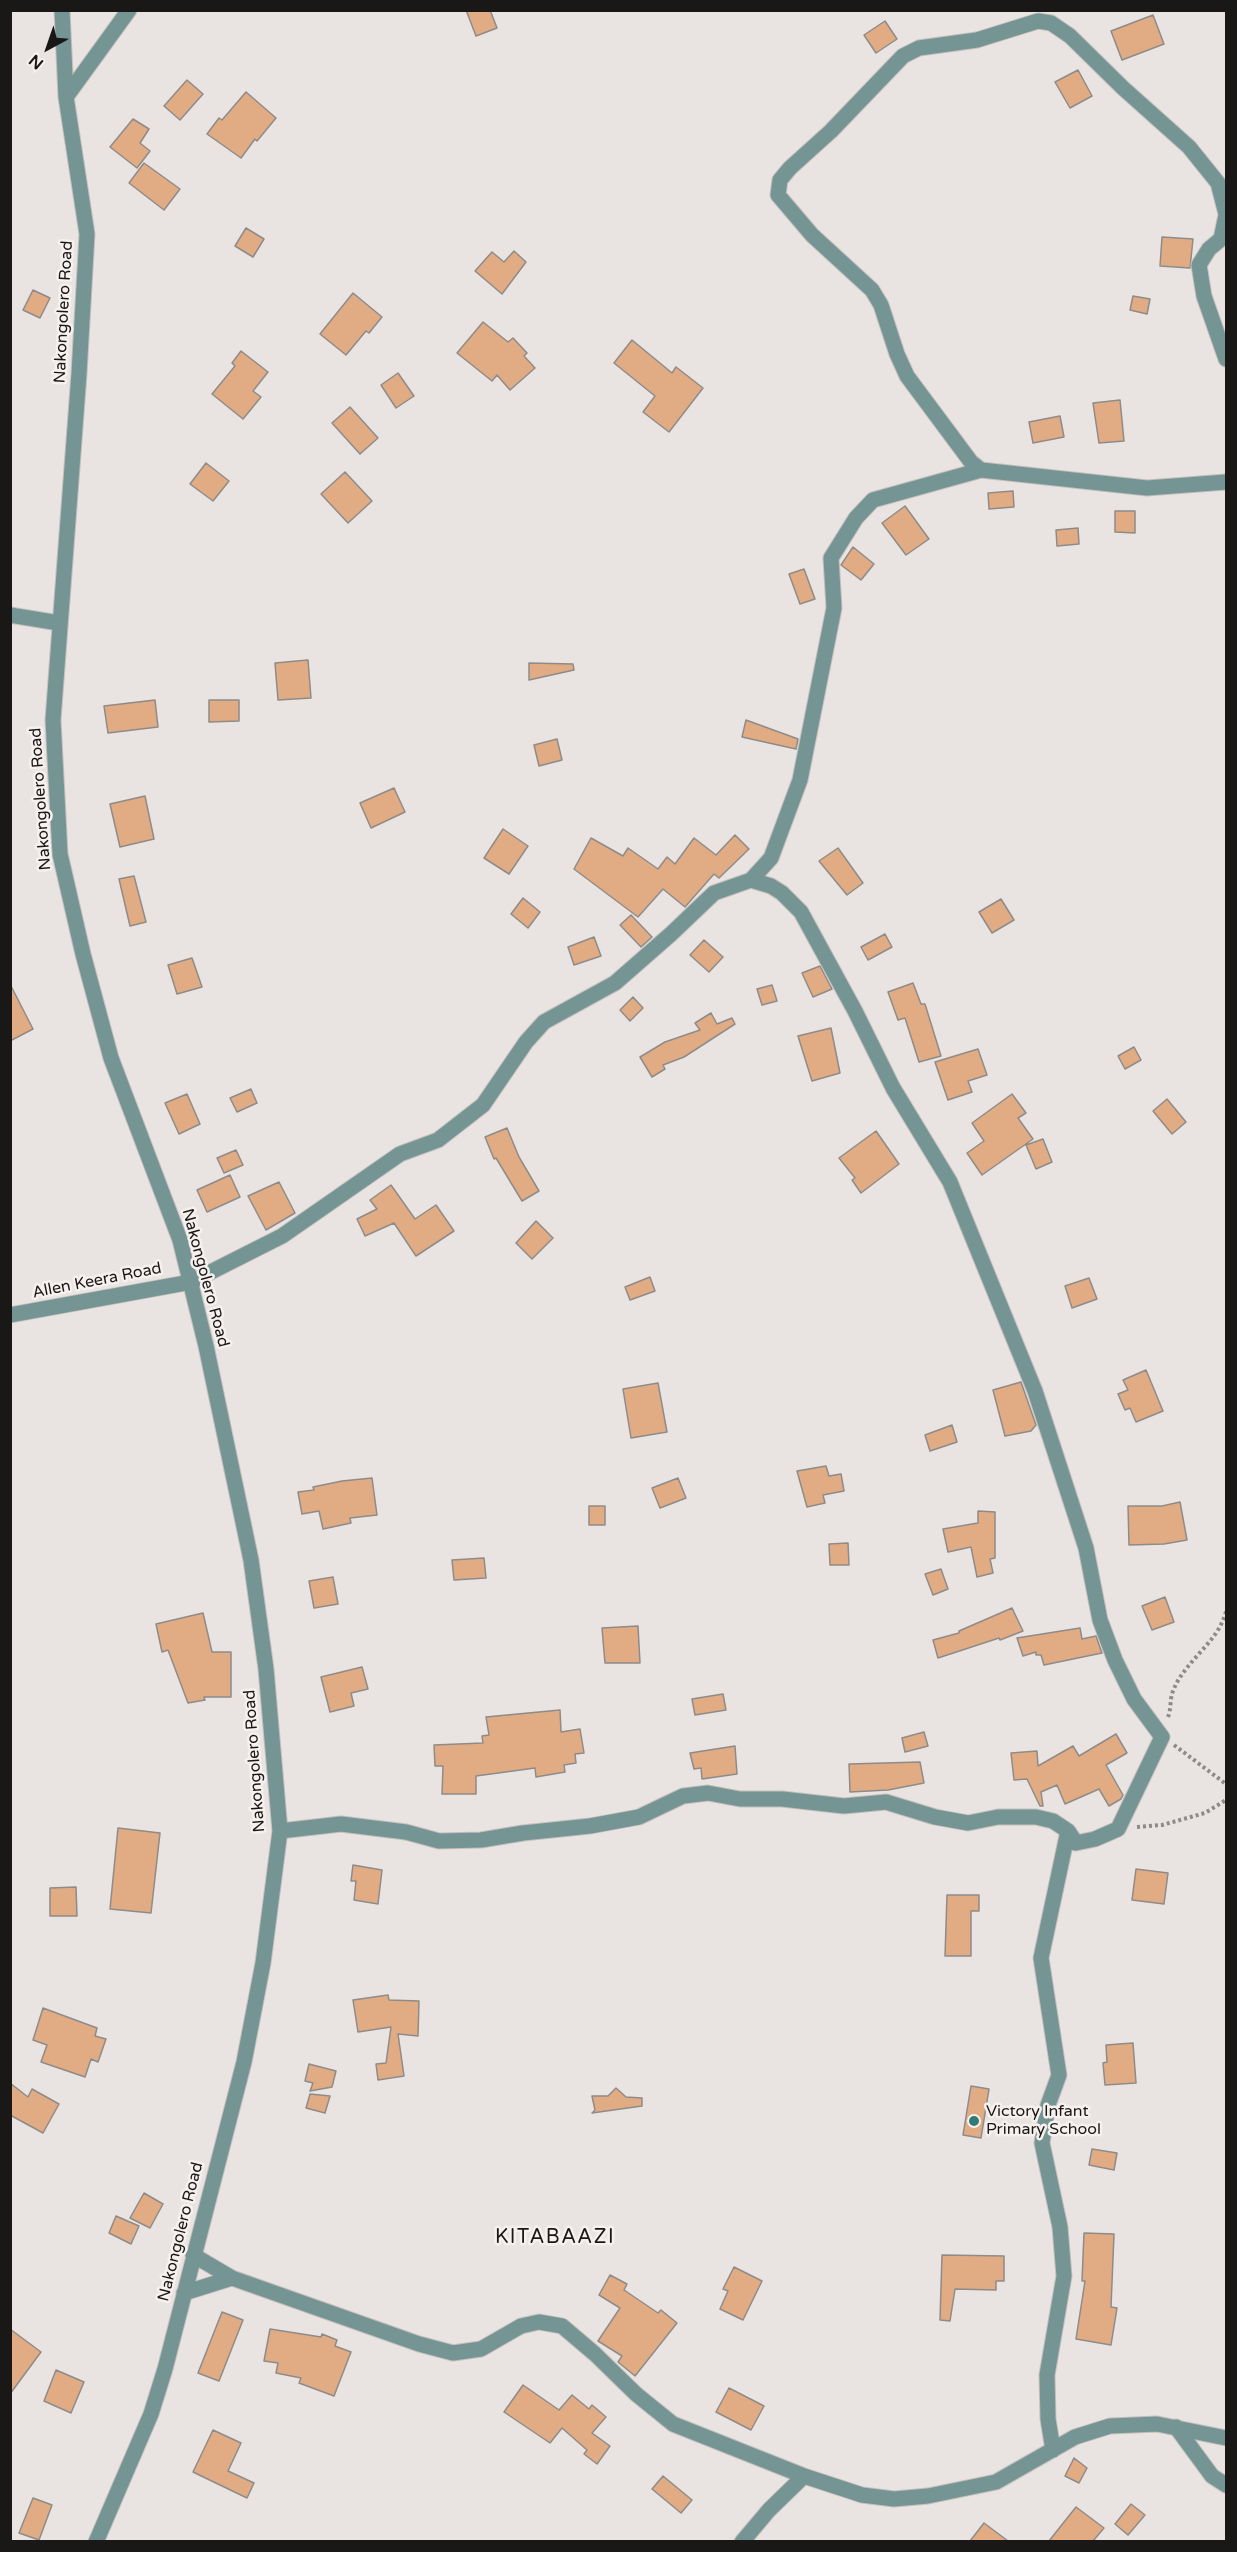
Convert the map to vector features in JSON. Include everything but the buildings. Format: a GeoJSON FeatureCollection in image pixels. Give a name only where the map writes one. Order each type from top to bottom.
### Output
{"type":"FeatureCollection","features":[{"type":"Feature","properties":{"kind":"street","name":"Nakongolero Road"},"geometry":{"type":"LineString","coordinates":[[62,10],[66,97],[87,234],[53,720],[60,854],[83,954],[111,1058],[180,1240],[191,1282],[251,1560],[266,1669],[280,1831],[263,1963],[244,2062],[165,2369],[151,2414],[96,2541]]}},
{"type":"Feature","properties":{"kind":"street"},"geometry":{"type":"LineString","coordinates":[[66,97],[129,10]]}},
{"type":"Feature","properties":{"kind":"street"},"geometry":{"type":"LineString","coordinates":[[981,470],[971,462],[907,376],[897,354],[881,305],[872,290],[812,235],[778,195],[780,180],[790,168],[831,131],[903,56],[919,48],[977,40],[1038,21],[1051,22],[1070,36],[1123,88],[1189,147],[1218,183],[1227,215],[1221,238],[1209,249],[1199,266],[1204,296],[1227,359]]}},
{"type":"Feature","properties":{"kind":"street"},"geometry":{"type":"LineString","coordinates":[[280,1831],[341,1824],[406,1832],[439,1840],[481,1840],[590,1826],[639,1817],[683,1796],[708,1793],[740,1799],[782,1799],[844,1806],[886,1802],[935,1817],[968,1823],[998,1816],[1036,1817],[1053,1821],[1068,1831],[1076,1844],[1118,1829],[1162,1737],[1134,1699],[1115,1660],[1100,1620],[1086,1548],[1035,1390],[950,1182],[893,1088],[855,1011],[801,912],[782,893],[771,886],[751,880],[771,858],[800,780],[834,608],[831,558],[856,518],[873,500],[981,470],[1147,488],[1227,482]]}},
{"type":"Feature","properties":{"kind":"street"},"geometry":{"type":"LineString","coordinates":[[10,615],[58,623]]}},
{"type":"Feature","properties":{"kind":"street","name":"Allen Keera Road"},"geometry":{"type":"LineString","coordinates":[[10,1315],[191,1282],[282,1236],[400,1154],[438,1140],[483,1105],[526,1042],[544,1022],[615,982],[714,893],[751,880]]}},
{"type":"Feature","properties":{"kind":"street"},"geometry":{"type":"LineString","coordinates":[[1053,2450],[1048,2419],[1047,2375],[1064,2276],[1060,2227],[1042,2143],[1047,2105],[1059,2075],[1041,1958],[1068,1831]]}},
{"type":"Feature","properties":{"kind":"street"},"geometry":{"type":"LineString","coordinates":[[193,2255],[232,2278],[419,2344],[453,2353],[481,2349],[520,2326],[539,2322],[562,2326],[636,2394],[673,2424],[804,2476],[862,2495],[894,2499],[928,2496],[996,2482],[1075,2437],[1110,2426],[1138,2423],[1176,2427],[1227,2438]]}},
{"type":"Feature","properties":{"kind":"street"},"geometry":{"type":"LineString","coordinates":[[184,2293],[232,2278]]}},
{"type":"Feature","properties":{"kind":"street"},"geometry":{"type":"LineString","coordinates":[[1176,2427],[1212,2476],[1227,2485]]}},
{"type":"Feature","properties":{"kind":"street"},"geometry":{"type":"LineString","coordinates":[[742,2541],[769,2510],[804,2476]]}},
{"type":"Feature","properties":{"kind":"path"},"geometry":{"type":"LineString","coordinates":[[1227,1611],[1224,1620],[1197,1654],[1172,1694],[1170,1712],[1162,1737],[1227,1784]]}},
{"type":"Feature","properties":{"kind":"path"},"geometry":{"type":"LineString","coordinates":[[1118,1829],[1162,1825],[1205,1813],[1227,1800]]}},
{"type":"Feature","properties":{"kind":"place","name":"Victory Infant Primary School"},"geometry":{"type":"Point","coordinates":[974,2121]}},
{"type":"Feature","properties":{"kind":"district","name":"KITABAAZI"},"geometry":{"type":"Point","coordinates":[555,2238]}}]}
